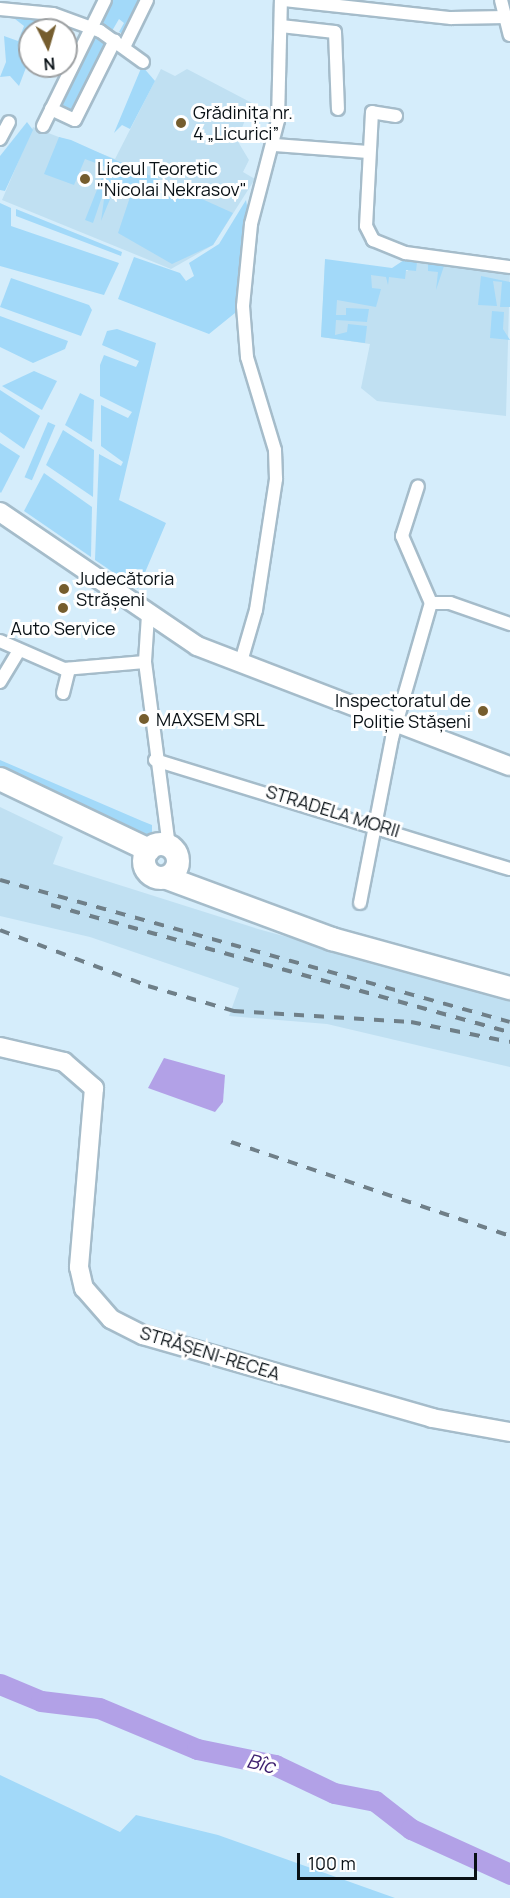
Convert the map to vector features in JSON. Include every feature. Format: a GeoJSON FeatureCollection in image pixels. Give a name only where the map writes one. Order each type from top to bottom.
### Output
{"type":"FeatureCollection","features":[{"type":"Feature","properties":{"kind":"highway"},"geometry":{"type":"LineString","coordinates":[[0,779],[162,861],[208,893],[332,939],[510,988]]}},
{"type":"Feature","properties":{"kind":"highway"},"geometry":{"type":"LineString","coordinates":[[0,793],[162,861],[327,922],[510,973]]}},
{"type":"Feature","properties":{"kind":"main road"},"geometry":{"type":"LineString","coordinates":[[0,512],[196,646],[240,665],[398,722],[510,766]]}},
{"type":"Feature","properties":{"kind":"main road","name":"STRĂȘENI-RECEA"},"geometry":{"type":"LineString","coordinates":[[0,1047],[64,1062],[94,1088],[79,1267],[84,1288],[111,1319],[143,1335],[432,1418],[510,1432]]}},
{"type":"Feature","properties":{"kind":"street"},"geometry":{"type":"LineString","coordinates":[[43,126],[105,0]]}},
{"type":"Feature","properties":{"kind":"street"},"geometry":{"type":"LineString","coordinates":[[51,109],[75,120],[147,0]]}},
{"type":"Feature","properties":{"kind":"street"},"geometry":{"type":"LineString","coordinates":[[240,665],[255,610],[276,479],[275,450],[247,357],[243,306],[251,224],[274,145],[283,0],[451,18],[506,17]]}},
{"type":"Feature","properties":{"kind":"street"},"geometry":{"type":"LineString","coordinates":[[501,0],[510,35]]}},
{"type":"Feature","properties":{"kind":"street"},"geometry":{"type":"LineString","coordinates":[[8,6],[53,14],[91,29],[120,44],[143,62]]}},
{"type":"Feature","properties":{"kind":"street"},"geometry":{"type":"LineString","coordinates":[[281,26],[335,32],[338,109]]}},
{"type":"Feature","properties":{"kind":"street"},"geometry":{"type":"LineString","coordinates":[[396,116],[372,112],[366,226],[373,240],[406,253],[510,267]]}},
{"type":"Feature","properties":{"kind":"street"},"geometry":{"type":"LineString","coordinates":[[0,139],[9,122]]}},
{"type":"Feature","properties":{"kind":"street"},"geometry":{"type":"LineString","coordinates":[[274,145],[369,152]]}},
{"type":"Feature","properties":{"kind":"street"},"geometry":{"type":"LineString","coordinates":[[360,903],[398,722],[431,603],[402,536],[418,486]]}},
{"type":"Feature","properties":{"kind":"street"},"geometry":{"type":"LineString","coordinates":[[431,603],[450,603],[510,624]]}},
{"type":"Feature","properties":{"kind":"street"},"geometry":{"type":"LineString","coordinates":[[148,615],[145,662],[162,861]]}},
{"type":"Feature","properties":{"kind":"street"},"geometry":{"type":"LineString","coordinates":[[0,641],[69,669],[145,662]]}},
{"type":"Feature","properties":{"kind":"street"},"geometry":{"type":"LineString","coordinates":[[0,682],[19,650]]}},
{"type":"Feature","properties":{"kind":"street"},"geometry":{"type":"LineString","coordinates":[[63,693],[69,669]]}},
{"type":"Feature","properties":{"kind":"street","name":"STRADELA MORII"},"geometry":{"type":"LineString","coordinates":[[154,760],[377,824],[510,869]]}},
{"type":"Feature","properties":{"kind":"shaded area"},"geometry":{"type":"Polygon","coordinates":[[[109,0],[144,0],[127,36],[119,32],[124,23],[119,19],[112,31],[98,23],[109,0]]]}},
{"type":"Feature","properties":{"kind":"shaded area"},"geometry":{"type":"Polygon","coordinates":[[[10,15],[35,18],[18,18],[18,21],[10,15]]]}},
{"type":"Feature","properties":{"kind":"shaded area"},"geometry":{"type":"Polygon","coordinates":[[[4,36],[18,41],[18,78],[22,78],[19,86],[10,76],[0,77],[6,62],[4,36]]]}},
{"type":"Feature","properties":{"kind":"shaded area"},"geometry":{"type":"Polygon","coordinates":[[[98,38],[108,43],[75,114],[57,105],[71,78],[78,78],[78,65],[90,42],[98,38]]]}},
{"type":"Feature","properties":{"kind":"shaded area"},"geometry":{"type":"Polygon","coordinates":[[[142,66],[155,81],[130,129],[122,125],[114,133],[142,66]]]}},
{"type":"Feature","properties":{"kind":"shaded area"},"geometry":{"type":"Polygon","coordinates":[[[161,69],[175,76],[187,69],[252,103],[237,140],[249,160],[243,172],[255,179],[213,245],[171,269],[2,200],[33,127],[115,159],[161,69]]]}},
{"type":"Feature","properties":{"kind":"shaded area"},"geometry":{"type":"Polygon","coordinates":[[[27,122],[33,130],[5,191],[0,190],[0,156],[27,122]]]}},
{"type":"Feature","properties":{"kind":"shaded area"},"geometry":{"type":"Polygon","coordinates":[[[59,137],[71,140],[233,213],[213,245],[172,264],[118,233],[131,194],[115,187],[101,221],[106,185],[93,223],[85,220],[106,167],[85,159],[74,185],[44,174],[59,137]]]}},
{"type":"Feature","properties":{"kind":"shaded area"},"geometry":{"type":"Polygon","coordinates":[[[246,200],[249,217],[235,313],[209,334],[118,299],[134,257],[180,273],[186,281],[194,276],[189,263],[219,244],[246,200]]]}},
{"type":"Feature","properties":{"kind":"shaded area"},"geometry":{"type":"Polygon","coordinates":[[[0,203],[11,208],[11,226],[119,263],[104,295],[0,266],[0,203]]]}},
{"type":"Feature","properties":{"kind":"shaded area"},"geometry":{"type":"Polygon","coordinates":[[[16,209],[122,252],[121,256],[16,216],[16,209]]]}},
{"type":"Feature","properties":{"kind":"shaded area"},"geometry":{"type":"Polygon","coordinates":[[[410,256],[510,269],[506,416],[377,401],[361,388],[370,344],[321,337],[325,264],[408,271],[410,256]]]}},
{"type":"Feature","properties":{"kind":"shaded area"},"geometry":{"type":"Polygon","coordinates":[[[410,256],[510,269],[510,275],[444,266],[436,290],[438,272],[428,271],[428,263],[417,262],[416,271],[406,270],[405,279],[389,277],[388,285],[386,277],[371,275],[372,288],[381,289],[376,307],[337,300],[336,315],[346,315],[346,308],[369,309],[367,322],[336,320],[335,335],[347,332],[348,324],[367,326],[365,343],[321,337],[325,259],[392,268],[410,256]]]}},
{"type":"Feature","properties":{"kind":"shaded area"},"geometry":{"type":"Polygon","coordinates":[[[481,276],[510,282],[510,307],[500,307],[502,282],[493,281],[497,306],[478,305],[481,276]]]}},
{"type":"Feature","properties":{"kind":"shaded area"},"geometry":{"type":"Polygon","coordinates":[[[11,278],[89,305],[92,310],[81,336],[0,307],[11,278]]]}},
{"type":"Feature","properties":{"kind":"shaded area"},"geometry":{"type":"Polygon","coordinates":[[[492,311],[504,312],[503,329],[510,340],[490,338],[492,311]]]}},
{"type":"Feature","properties":{"kind":"shaded area"},"geometry":{"type":"Polygon","coordinates":[[[0,316],[68,341],[65,349],[33,363],[0,347],[0,316]]]}},
{"type":"Feature","properties":{"kind":"shaded area"},"geometry":{"type":"Polygon","coordinates":[[[117,329],[156,343],[119,500],[166,523],[138,589],[95,560],[99,454],[121,466],[123,462],[101,446],[101,405],[128,418],[132,412],[100,396],[100,365],[104,355],[136,367],[139,361],[102,345],[107,331],[117,329]]]}},
{"type":"Feature","properties":{"kind":"shaded area"},"geometry":{"type":"Polygon","coordinates":[[[34,371],[57,381],[42,410],[2,386],[34,371]]]}},
{"type":"Feature","properties":{"kind":"shaded area"},"geometry":{"type":"Polygon","coordinates":[[[0,390],[40,416],[24,449],[0,432],[0,390]]]}},
{"type":"Feature","properties":{"kind":"shaded area"},"geometry":{"type":"Polygon","coordinates":[[[80,393],[94,400],[92,442],[65,425],[80,393]]]}},
{"type":"Feature","properties":{"kind":"shaded area"},"geometry":{"type":"Polygon","coordinates":[[[48,422],[55,425],[32,480],[25,477],[48,422]]]}},
{"type":"Feature","properties":{"kind":"shaded area"},"geometry":{"type":"Polygon","coordinates":[[[63,430],[94,450],[93,497],[46,465],[63,430]]]}},
{"type":"Feature","properties":{"kind":"shaded area"},"geometry":{"type":"Polygon","coordinates":[[[0,443],[20,456],[1,493],[0,492],[0,443]]]}},
{"type":"Feature","properties":{"kind":"shaded area"},"geometry":{"type":"Polygon","coordinates":[[[44,473],[92,507],[91,557],[24,511],[44,473]]]}},
{"type":"Feature","properties":{"kind":"shaded area"},"geometry":{"type":"Polygon","coordinates":[[[0,760],[152,825],[152,834],[145,838],[0,768],[0,760]]]}},
{"type":"Feature","properties":{"kind":"shaded area"},"geometry":{"type":"Polygon","coordinates":[[[0,807],[63,837],[53,864],[258,929],[510,998],[510,1067],[327,1024],[229,1016],[239,988],[90,937],[0,916],[0,807]]]}},
{"type":"Feature","properties":{"kind":"shaded area"},"geometry":{"type":"Polygon","coordinates":[[[164,1058],[225,1075],[223,1102],[215,1112],[148,1088],[164,1058]]]}},
{"type":"Feature","properties":{"kind":"shaded area"},"geometry":{"type":"Polygon","coordinates":[[[0,1775],[120,1832],[136,1815],[218,1835],[395,1898],[0,1898],[0,1775]]]}},
{"type":"Feature","properties":{"kind":"waterway","name":"Bîc"},"geometry":{"type":"LineString","coordinates":[[0,1684],[41,1701],[99,1708],[197,1749],[275,1765],[334,1793],[375,1801],[411,1829],[510,1874]]}},
{"type":"Feature","properties":{"kind":"railway"},"geometry":{"type":"LineString","coordinates":[[0,880],[510,1022]]}},
{"type":"Feature","properties":{"kind":"railway"},"geometry":{"type":"LineString","coordinates":[[51,905],[510,1032]]}},
{"type":"Feature","properties":{"kind":"railway"},"geometry":{"type":"LineString","coordinates":[[0,930],[148,986],[234,1011],[411,1022],[510,1042]]}},
{"type":"Feature","properties":{"kind":"railway"},"geometry":{"type":"LineString","coordinates":[[231,1142],[510,1236]]}},
{"type":"Feature","properties":{"kind":"place","name":"Grădinița nr. 4 „Licurici”"},"geometry":{"type":"Point","coordinates":[181,123]}},
{"type":"Feature","properties":{"kind":"place","name":"Liceul Teoretic \"Nicolai Nekrasov\""},"geometry":{"type":"Point","coordinates":[85,179]}},
{"type":"Feature","properties":{"kind":"place","name":"Judecătoria Strășeni"},"geometry":{"type":"Point","coordinates":[64,589]}},
{"type":"Feature","properties":{"kind":"place","name":"Auto Service"},"geometry":{"type":"Point","coordinates":[63,608]}},
{"type":"Feature","properties":{"kind":"place","name":"Inspectoratul de Poliție Stășeni"},"geometry":{"type":"Point","coordinates":[483,711]}},
{"type":"Feature","properties":{"kind":"place","name":"MAXSEM SRL"},"geometry":{"type":"Point","coordinates":[144,719]}}]}
